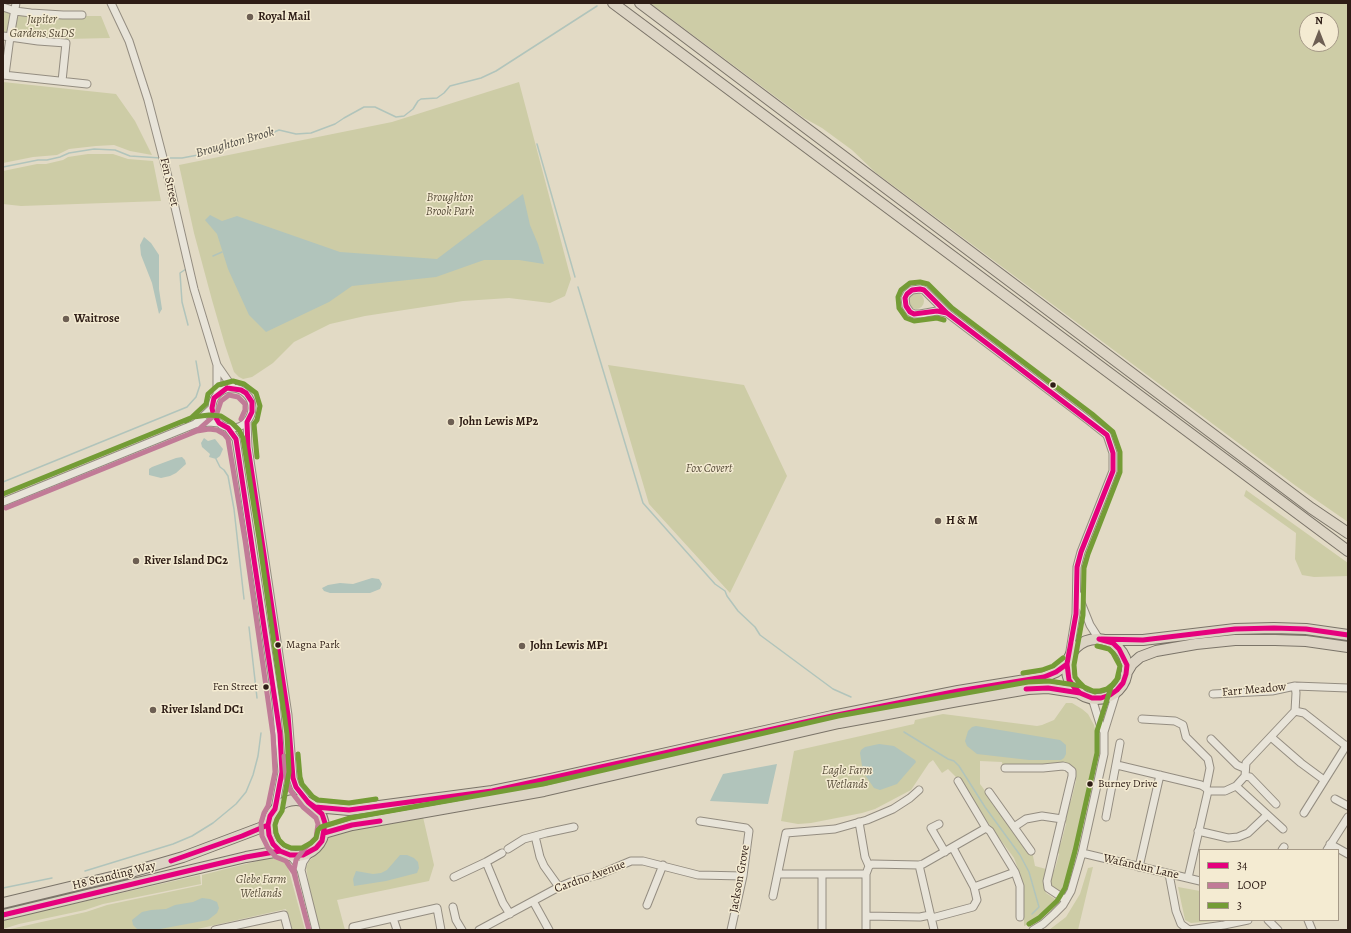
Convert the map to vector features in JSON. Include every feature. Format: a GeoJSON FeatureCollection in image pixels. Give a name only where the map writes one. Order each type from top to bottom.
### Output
{"type":"FeatureCollection","features":[{"type":"Feature","properties":{"kind":"highway"},"geometry":{"type":"LineString","coordinates":[[613,3],[1348,551]]}},
{"type":"Feature","properties":{"kind":"highway"},"geometry":{"type":"LineString","coordinates":[[640,3],[1305,503],[1348,533]]}},
{"type":"Feature","properties":{"kind":"highway"},"geometry":{"type":"LineString","coordinates":[[1103,640],[1113,643],[1120,649],[1127,665],[1123,683],[1118,690],[1101,698],[1092,698],[1080,693],[1048,688],[1028,689],[839,723],[544,790],[352,825],[327,832],[319,845],[309,853],[296,856],[275,851],[265,827],[275,809],[282,803],[290,800],[299,800],[326,808],[349,810],[492,791],[832,716],[958,691],[1044,677],[1056,672],[1068,661],[1074,649],[1081,643],[1090,640],[1103,640],[1143,640],[1235,630],[1274,628],[1306,629],[1348,635]]}},
{"type":"Feature","properties":{"kind":"highway"},"geometry":{"type":"LineString","coordinates":[[1126,674],[1132,664],[1140,656],[1156,651],[1196,644],[1235,640],[1275,640],[1306,641],[1348,647]]}},
{"type":"Feature","properties":{"kind":"highway"},"geometry":{"type":"LineString","coordinates":[[1068,661],[1067,672],[1070,680],[1080,693]]}},
{"type":"Feature","properties":{"kind":"highway"},"geometry":{"type":"LineString","coordinates":[[312,804],[322,814],[327,832]]}},
{"type":"Feature","properties":{"kind":"highway","name":"H8 Standing Way"},"geometry":{"type":"LineString","coordinates":[[3,903],[128,873],[183,857],[265,827]]}},
{"type":"Feature","properties":{"kind":"highway","name":"H8 Standing Way"},"geometry":{"type":"LineString","coordinates":[[3,915],[275,851]]}},
{"type":"Feature","properties":{"kind":"street"},"geometry":{"type":"LineString","coordinates":[[16,3],[15,11],[6,36],[4,75],[87,84]]}},
{"type":"Feature","properties":{"kind":"street","name":"Fen Street"},"geometry":{"type":"LineString","coordinates":[[111,3],[129,40],[141,75],[163,155],[189,268],[217,364],[217,394]]}},
{"type":"Feature","properties":{"kind":"street"},"geometry":{"type":"LineString","coordinates":[[3,7],[15,11],[82,15]]}},
{"type":"Feature","properties":{"kind":"street"},"geometry":{"type":"LineString","coordinates":[[6,36],[66,43],[62,81]]}},
{"type":"Feature","properties":{"kind":"street"},"geometry":{"type":"LineString","coordinates":[[947,313],[937,311],[918,314],[910,312],[906,306],[905,298],[909,292],[917,289],[924,290],[947,313],[1107,435],[1113,453],[1113,471],[1081,552],[1077,567],[1076,614],[1068,661]]}},
{"type":"Feature","properties":{"kind":"street"},"geometry":{"type":"LineString","coordinates":[[924,312],[930,306],[930,297]]}},
{"type":"Feature","properties":{"kind":"street","name":"Fen Street"},"geometry":{"type":"LineString","coordinates":[[217,364],[233,388]]}},
{"type":"Feature","properties":{"kind":"street"},"geometry":{"type":"LineString","coordinates":[[219,423],[213,413],[212,408],[214,398],[217,394],[227,388],[242,390],[252,402],[252,412],[247,422],[242,426],[228,428]]}},
{"type":"Feature","properties":{"kind":"street"},"geometry":{"type":"LineString","coordinates":[[195,424],[212,408]]}},
{"type":"Feature","properties":{"kind":"street"},"geometry":{"type":"LineString","coordinates":[[3,502],[195,424],[209,422],[219,423],[228,428],[236,439],[276,702],[282,772],[275,809]]}},
{"type":"Feature","properties":{"kind":"street"},"geometry":{"type":"LineString","coordinates":[[247,422],[248,447],[288,715],[293,778],[296,787],[312,804]]}},
{"type":"Feature","properties":{"kind":"street"},"geometry":{"type":"LineString","coordinates":[[1077,593],[1090,625],[1103,640]]}},
{"type":"Feature","properties":{"kind":"street","name":"Farr Meadow"},"geometry":{"type":"LineString","coordinates":[[1295,686],[1295,711]]}},
{"type":"Feature","properties":{"kind":"street","name":"Farr Meadow"},"geometry":{"type":"LineString","coordinates":[[1213,694],[1272,691],[1295,686],[1348,688]]}},
{"type":"Feature","properties":{"kind":"street"},"geometry":{"type":"LineString","coordinates":[[1033,930],[1043,924],[1054,914],[1066,900],[1071,891],[1082,853],[1104,754],[1104,732],[1118,690]]}},
{"type":"Feature","properties":{"kind":"street"},"geometry":{"type":"LineString","coordinates":[[1092,698],[1104,732]]}},
{"type":"Feature","properties":{"kind":"street"},"geometry":{"type":"LineString","coordinates":[[1117,765],[1201,785],[1207,790],[1225,791],[1236,786],[1245,776],[1244,768],[1246,763],[1295,711],[1304,713],[1347,745],[1304,813]]}},
{"type":"Feature","properties":{"kind":"street"},"geometry":{"type":"LineString","coordinates":[[1142,719],[1176,721],[1183,725],[1186,737],[1208,759],[1210,768],[1207,790],[1188,878]]}},
{"type":"Feature","properties":{"kind":"street"},"geometry":{"type":"LineString","coordinates":[[1271,737],[1301,763],[1324,780]]}},
{"type":"Feature","properties":{"kind":"street"},"geometry":{"type":"LineString","coordinates":[[1211,739],[1237,765],[1244,768]]}},
{"type":"Feature","properties":{"kind":"street"},"geometry":{"type":"LineString","coordinates":[[1106,817],[1120,743]]}},
{"type":"Feature","properties":{"kind":"street"},"geometry":{"type":"LineString","coordinates":[[1006,768],[1043,768],[1063,766],[1072,771],[1047,881],[1048,888],[1066,900]]}},
{"type":"Feature","properties":{"kind":"street"},"geometry":{"type":"LineString","coordinates":[[1139,867],[1160,776]]}},
{"type":"Feature","properties":{"kind":"street"},"geometry":{"type":"LineString","coordinates":[[1245,776],[1250,777],[1276,804]]}},
{"type":"Feature","properties":{"kind":"street"},"geometry":{"type":"LineString","coordinates":[[958,781],[986,828],[990,831],[1016,872],[1020,886],[1020,917]]}},
{"type":"Feature","properties":{"kind":"street"},"geometry":{"type":"LineString","coordinates":[[1236,786],[1283,830]]}},
{"type":"Feature","properties":{"kind":"street"},"geometry":{"type":"LineString","coordinates":[[773,896],[786,833],[835,829],[859,822],[893,809],[919,790]]}},
{"type":"Feature","properties":{"kind":"street"},"geometry":{"type":"LineString","coordinates":[[989,792],[1031,851]]}},
{"type":"Feature","properties":{"kind":"street"},"geometry":{"type":"LineString","coordinates":[[1335,799],[1348,806]]}},
{"type":"Feature","properties":{"kind":"street"},"geometry":{"type":"LineString","coordinates":[[1198,831],[1228,838],[1238,837],[1248,832],[1267,815]]}},
{"type":"Feature","properties":{"kind":"street"},"geometry":{"type":"LineString","coordinates":[[1014,827],[1026,819],[1042,816],[1062,819]]}},
{"type":"Feature","properties":{"kind":"street"},"geometry":{"type":"LineString","coordinates":[[1329,847],[1348,817]]}},
{"type":"Feature","properties":{"kind":"street","name":"Jackson Grove"},"geometry":{"type":"LineString","coordinates":[[700,821],[746,828],[749,831],[743,876],[731,930]]}},
{"type":"Feature","properties":{"kind":"street"},"geometry":{"type":"LineString","coordinates":[[859,822],[865,857],[869,866],[866,874],[866,930]]}},
{"type":"Feature","properties":{"kind":"street"},"geometry":{"type":"LineString","coordinates":[[938,824],[931,828],[945,852]]}},
{"type":"Feature","properties":{"kind":"street"},"geometry":{"type":"LineString","coordinates":[[454,877],[486,862],[524,839],[574,827]]}},
{"type":"Feature","properties":{"kind":"street"},"geometry":{"type":"LineString","coordinates":[[869,866],[872,864],[923,864],[986,828]]}},
{"type":"Feature","properties":{"kind":"street"},"geometry":{"type":"LineString","coordinates":[[535,836],[544,866],[559,887]]}},
{"type":"Feature","properties":{"kind":"street"},"geometry":{"type":"LineString","coordinates":[[866,916],[931,917],[973,907],[977,900],[974,887],[953,848]]}},
{"type":"Feature","properties":{"kind":"street"},"geometry":{"type":"LineString","coordinates":[[301,870],[303,862],[309,853]]}},
{"type":"Feature","properties":{"kind":"street","name":"Wafandun Lane"},"geometry":{"type":"LineString","coordinates":[[1082,853],[1199,881]]}},
{"type":"Feature","properties":{"kind":"street"},"geometry":{"type":"LineString","coordinates":[[290,855],[301,870],[316,930]]}},
{"type":"Feature","properties":{"kind":"street","name":"Cardno Avenue"},"geometry":{"type":"LineString","coordinates":[[479,930],[559,887],[571,882],[598,875],[631,861],[643,861],[663,865],[698,875],[743,876]]}},
{"type":"Feature","properties":{"kind":"street"},"geometry":{"type":"LineString","coordinates":[[486,862],[503,903],[510,914]]}},
{"type":"Feature","properties":{"kind":"street"},"geometry":{"type":"LineString","coordinates":[[647,905],[663,865]]}},
{"type":"Feature","properties":{"kind":"street"},"geometry":{"type":"LineString","coordinates":[[919,865],[934,930]]}},
{"type":"Feature","properties":{"kind":"street"},"geometry":{"type":"LineString","coordinates":[[974,887],[1016,872]]}},
{"type":"Feature","properties":{"kind":"street"},"geometry":{"type":"LineString","coordinates":[[778,874],[866,874]]}},
{"type":"Feature","properties":{"kind":"street"},"geometry":{"type":"LineString","coordinates":[[822,874],[822,930]]}},
{"type":"Feature","properties":{"kind":"street"},"geometry":{"type":"LineString","coordinates":[[1169,874],[1176,911],[1181,924],[1189,930],[1199,930],[1243,921]]}},
{"type":"Feature","properties":{"kind":"street"},"geometry":{"type":"LineString","coordinates":[[533,901],[548,930]]}},
{"type":"Feature","properties":{"kind":"street"},"geometry":{"type":"LineString","coordinates":[[453,907],[456,920],[462,930]]}},
{"type":"Feature","properties":{"kind":"street"},"geometry":{"type":"LineString","coordinates":[[353,930],[352,927],[437,908],[441,930]]}},
{"type":"Feature","properties":{"kind":"street"},"geometry":{"type":"LineString","coordinates":[[215,930],[284,915],[288,930]]}},
{"type":"Feature","properties":{"kind":"street"},"geometry":{"type":"LineString","coordinates":[[394,918],[396,930]]}},
{"type":"Feature","properties":{"kind":"street"},"geometry":{"type":"LineString","coordinates":[[1269,921],[1278,930]]}},
{"type":"Feature","properties":{"kind":"green space"},"geometry":{"type":"Polygon","coordinates":[[[650,3],[1348,3],[1348,522],[1296,486],[875,172],[852,150],[822,128],[804,118],[650,3]]]}},
{"type":"Feature","properties":{"kind":"green space","name":"Jupiter Gardens SuDS"},"geometry":{"type":"Polygon","coordinates":[[[3,10],[101,16],[110,38],[66,39],[65,41],[3,34],[3,10]]]}},
{"type":"Feature","properties":{"kind":"green space"},"geometry":{"type":"Polygon","coordinates":[[[3,82],[116,94],[135,121],[152,155],[130,151],[114,145],[69,149],[57,155],[33,157],[3,163],[3,82]]]}},
{"type":"Feature","properties":{"kind":"green space","name":"Broughton Brook Park"},"geometry":{"type":"Polygon","coordinates":[[[519,82],[571,279],[565,296],[550,303],[509,298],[463,301],[365,316],[330,324],[294,342],[273,363],[252,377],[243,379],[239,377],[234,372],[212,300],[194,233],[179,165],[392,122],[519,82]]]}},
{"type":"Feature","properties":{"kind":"green space"},"geometry":{"type":"Polygon","coordinates":[[[88,154],[113,154],[128,159],[153,161],[161,201],[21,206],[3,204],[3,171],[37,164],[46,164],[63,160],[68,157],[88,154]]]}},
{"type":"Feature","properties":{"kind":"green space"},"geometry":{"type":"Polygon","coordinates":[[[916,293],[922,295],[924,301],[922,307],[916,309],[910,307],[908,301],[910,295],[916,293]]]}},
{"type":"Feature","properties":{"kind":"green space","name":"Fox Covert"},"geometry":{"type":"Polygon","coordinates":[[[608,365],[744,385],[787,476],[730,593],[649,504],[608,365]]]}},
{"type":"Feature","properties":{"kind":"green space"},"geometry":{"type":"Polygon","coordinates":[[[1246,490],[1348,563],[1348,576],[1314,577],[1302,575],[1295,559],[1296,533],[1244,496],[1246,490]]]}},
{"type":"Feature","properties":{"kind":"green space","name":"Eagle Farm Wetlands"},"geometry":{"type":"Polygon","coordinates":[[[1066,703],[1072,703],[1088,714],[1094,725],[1098,740],[1098,757],[1069,889],[1065,894],[1060,895],[1050,886],[1049,879],[1055,869],[1059,854],[1057,852],[1066,824],[1064,820],[1076,781],[1074,778],[1075,769],[1003,770],[1002,762],[980,761],[980,784],[1033,856],[1035,866],[1046,869],[1043,881],[1046,893],[1058,901],[1048,913],[1029,924],[1024,926],[1024,885],[1014,858],[957,778],[948,769],[942,773],[933,760],[929,763],[911,790],[875,809],[811,823],[798,824],[781,821],[794,751],[914,724],[915,720],[943,714],[1037,726],[1054,720],[1066,703]]]}},
{"type":"Feature","properties":{"kind":"green space"},"geometry":{"type":"Polygon","coordinates":[[[423,817],[434,865],[429,881],[337,900],[345,930],[318,930],[312,905],[306,867],[309,861],[322,849],[329,834],[423,817]]]}},
{"type":"Feature","properties":{"kind":"green space","name":"Glebe Farm Wetlands"},"geometry":{"type":"Polygon","coordinates":[[[277,856],[286,860],[305,930],[291,930],[286,909],[193,930],[6,930],[86,912],[107,905],[202,885],[202,875],[277,856]]]}},
{"type":"Feature","properties":{"kind":"green space"},"geometry":{"type":"Polygon","coordinates":[[[1093,867],[1078,930],[1049,930],[1066,917],[1080,894],[1088,868],[1093,867]]]}},
{"type":"Feature","properties":{"kind":"green space"},"geometry":{"type":"Polygon","coordinates":[[[200,875],[201,884],[103,904],[85,910],[19,924],[3,929],[3,920],[200,875]]]}},
{"type":"Feature","properties":{"kind":"green space"},"geometry":{"type":"Polygon","coordinates":[[[1178,887],[1199,891],[1199,921],[1216,921],[1191,923],[1185,920],[1178,887]]]}},
{"type":"Feature","properties":{"kind":"shaded area"},"geometry":{"type":"Polygon","coordinates":[[[523,194],[530,225],[544,264],[519,260],[484,260],[436,277],[352,286],[329,302],[266,332],[249,315],[228,269],[217,234],[205,220],[210,215],[222,221],[237,216],[340,252],[437,259],[523,194]]]}},
{"type":"Feature","properties":{"kind":"shaded area"},"geometry":{"type":"Polygon","coordinates":[[[144,237],[151,243],[159,255],[159,289],[162,309],[159,314],[152,283],[141,255],[140,245],[144,237]]]}},
{"type":"Feature","properties":{"kind":"shaded area"},"geometry":{"type":"Polygon","coordinates":[[[204,438],[208,441],[215,439],[223,449],[220,456],[216,459],[209,457],[210,454],[202,447],[201,443],[204,438]]]}},
{"type":"Feature","properties":{"kind":"shaded area"},"geometry":{"type":"Polygon","coordinates":[[[182,457],[186,464],[176,473],[161,478],[149,475],[149,469],[152,467],[182,457]]]}},
{"type":"Feature","properties":{"kind":"shaded area"},"geometry":{"type":"Polygon","coordinates":[[[372,578],[379,579],[382,584],[380,589],[370,593],[330,593],[324,591],[322,588],[328,585],[340,583],[353,584],[372,578]]]}},
{"type":"Feature","properties":{"kind":"shaded area"},"geometry":{"type":"Polygon","coordinates":[[[976,726],[1060,740],[1066,745],[1066,754],[1061,760],[1029,760],[977,754],[967,746],[965,741],[968,731],[972,727],[976,726]]]}},
{"type":"Feature","properties":{"kind":"shaded area"},"geometry":{"type":"Polygon","coordinates":[[[879,744],[894,746],[916,762],[897,784],[880,790],[874,788],[863,772],[860,753],[865,747],[879,744]]]}},
{"type":"Feature","properties":{"kind":"shaded area"},"geometry":{"type":"Polygon","coordinates":[[[777,764],[768,804],[710,801],[723,774],[777,764]]]}},
{"type":"Feature","properties":{"kind":"shaded area"},"geometry":{"type":"Polygon","coordinates":[[[400,855],[407,855],[414,858],[418,862],[419,868],[417,873],[386,881],[354,886],[353,879],[356,871],[373,874],[381,873],[387,870],[400,855]]]}},
{"type":"Feature","properties":{"kind":"shaded area"},"geometry":{"type":"Polygon","coordinates":[[[202,898],[217,902],[219,908],[217,913],[208,920],[155,930],[140,930],[133,925],[132,920],[142,912],[166,909],[202,898]]]}},
{"type":"Feature","properties":{"kind":"waterway","name":"Broughton Brook"},"geometry":{"type":"LineString","coordinates":[[165,158],[182,158],[198,155],[260,138],[279,130],[296,134],[311,133],[335,124],[364,107],[375,107],[396,117],[404,116],[413,109],[421,99],[437,98],[450,86],[481,78],[496,71],[597,6]]}},
{"type":"Feature","properties":{"kind":"waterway"},"geometry":{"type":"LineString","coordinates":[[537,144],[575,277]]}},
{"type":"Feature","properties":{"kind":"waterway","name":"Broughton Brook"},"geometry":{"type":"LineString","coordinates":[[3,167],[38,160],[47,160],[69,153],[94,149],[115,150],[130,156],[161,158]]}},
{"type":"Feature","properties":{"kind":"waterway"},"geometry":{"type":"LineString","coordinates":[[213,256],[222,252]]}},
{"type":"Feature","properties":{"kind":"waterway"},"geometry":{"type":"LineString","coordinates":[[186,269],[180,273],[182,302],[188,325]]}},
{"type":"Feature","properties":{"kind":"waterway"},"geometry":{"type":"LineString","coordinates":[[578,287],[643,503],[715,584],[725,591],[738,611],[755,627],[760,635],[833,689],[851,697]]}},
{"type":"Feature","properties":{"kind":"waterway"},"geometry":{"type":"LineString","coordinates":[[3,482],[187,407],[196,397],[200,385],[196,361]]}},
{"type":"Feature","properties":{"kind":"waterway"},"geometry":{"type":"LineString","coordinates":[[216,459],[220,467],[228,476],[234,509],[244,599]]}},
{"type":"Feature","properties":{"kind":"waterway"},"geometry":{"type":"LineString","coordinates":[[249,627],[257,698]]}},
{"type":"Feature","properties":{"kind":"waterway"},"geometry":{"type":"LineString","coordinates":[[904,732],[948,759],[954,761],[959,766],[985,807],[1020,855],[1029,872],[1039,907],[1032,914]]}},
{"type":"Feature","properties":{"kind":"waterway"},"geometry":{"type":"LineString","coordinates":[[85,871],[173,844],[192,836],[213,823],[236,804],[246,792],[253,775],[258,756],[261,733]]}},
{"type":"Feature","properties":{"kind":"waterway"},"geometry":{"type":"LineString","coordinates":[[3,888],[52,878]]}},
{"type":"Feature","properties":{"kind":"transit line","name":"3"},"geometry":{"type":"LineString","coordinates":[[944,320],[937,318],[914,321],[906,318],[899,308],[898,297],[901,290],[910,283],[920,282],[928,284],[952,308],[1092,414],[1113,432],[1120,452],[1120,472],[1084,568],[1083,615],[1074,665],[1075,677],[1084,687],[1093,691],[1107,689],[1112,685],[1117,679],[1120,666],[1109,649],[1097,646]]}},
{"type":"Feature","properties":{"kind":"transit line","name":"34"},"geometry":{"type":"LineString","coordinates":[[920,289],[924,290],[947,313],[937,311],[914,314],[910,312],[906,306],[905,298],[912,290],[920,289]]}},
{"type":"Feature","properties":{"kind":"transit line","name":"34"},"geometry":{"type":"LineString","coordinates":[[947,313],[1107,435],[1113,453],[1113,471],[1081,552],[1077,567],[1076,614],[1067,664],[1069,680],[1074,687],[1080,693],[1092,698],[1101,698],[1110,695],[1123,683],[1126,674],[1127,665],[1119,649],[1113,643],[1099,639]]}},
{"type":"Feature","properties":{"kind":"transit line","name":"3"},"geometry":{"type":"LineString","coordinates":[[185,421],[191,418],[206,404],[208,394],[218,385],[233,381],[244,384],[256,393],[260,406],[257,420],[254,424],[257,457]]}},
{"type":"Feature","properties":{"kind":"transit line","name":"34"},"geometry":{"type":"LineString","coordinates":[[227,388],[241,390],[246,393],[252,402],[252,412],[247,422],[248,447],[288,715],[293,778],[296,787],[308,802],[322,814],[325,823],[322,841],[316,848],[303,855],[290,855],[280,851],[273,844],[269,835],[268,825],[270,816],[275,809],[282,772],[280,734],[236,439],[228,428],[219,423],[213,413],[212,408],[214,398],[227,388]]}},
{"type":"Feature","properties":{"kind":"transit line","name":"LOOP"},"geometry":{"type":"LineString","coordinates":[[191,433],[199,429],[217,413],[221,401],[229,395],[238,397],[245,404],[245,410],[241,419]]}},
{"type":"Feature","properties":{"kind":"transit line","name":"3"},"geometry":{"type":"LineString","coordinates":[[3,494],[193,417],[209,415],[221,416],[232,423],[239,430],[243,438],[259,538],[287,734],[289,772],[282,811],[275,825],[279,840],[284,845],[291,848],[302,848],[311,843],[316,838],[318,830],[321,827],[350,818],[543,784],[838,716],[1028,682],[1049,681],[1082,686],[1095,692]]}},
{"type":"Feature","properties":{"kind":"transit line","name":"34"},"geometry":{"type":"LineString","coordinates":[[247,422],[248,447],[288,715],[293,778],[296,787],[308,802],[315,807],[349,810],[492,791],[832,716],[958,691],[1044,677],[1056,672],[1067,664]]}},
{"type":"Feature","properties":{"kind":"transit line","name":"LOOP"},"geometry":{"type":"LineString","coordinates":[[6,508],[197,431],[209,429],[217,430],[224,434],[228,439],[245,540],[273,735],[275,772],[268,806],[261,823],[262,836],[268,848],[276,857],[286,861],[294,873],[309,930]]}},
{"type":"Feature","properties":{"kind":"transit line","name":"34"},"geometry":{"type":"LineString","coordinates":[[1101,639],[1143,640],[1235,629],[1274,628],[1306,629],[1348,635]]}},
{"type":"Feature","properties":{"kind":"transit line","name":"3"},"geometry":{"type":"LineString","coordinates":[[1023,673],[1042,670],[1053,666],[1063,658]]}},
{"type":"Feature","properties":{"kind":"transit line","name":"3"},"geometry":{"type":"LineString","coordinates":[[1029,924],[1039,918],[1057,901],[1065,888],[1097,753],[1097,731],[1111,687],[1118,678]]}},
{"type":"Feature","properties":{"kind":"transit line","name":"34"},"geometry":{"type":"LineString","coordinates":[[1026,689],[1048,688],[1080,693]]}},
{"type":"Feature","properties":{"kind":"transit line","name":"3"},"geometry":{"type":"LineString","coordinates":[[298,754],[302,784],[313,797],[318,800],[349,803],[376,799]]}},
{"type":"Feature","properties":{"kind":"transit line","name":"LOOP"},"geometry":{"type":"LineString","coordinates":[[284,756],[286,779],[290,790],[303,807],[316,818],[318,824],[316,838],[304,849],[296,860],[294,870],[297,885]]}},
{"type":"Feature","properties":{"kind":"transit line","name":"34"},"geometry":{"type":"LineString","coordinates":[[324,833],[352,825],[380,821]]}},
{"type":"Feature","properties":{"kind":"transit line","name":"34"},"geometry":{"type":"LineString","coordinates":[[171,861],[242,836],[268,825]]}},
{"type":"Feature","properties":{"kind":"transit line","name":"34"},"geometry":{"type":"LineString","coordinates":[[3,915],[246,857],[280,851]]}},
{"type":"Feature","properties":{"kind":"place","name":"Royal Mail"},"geometry":{"type":"Point","coordinates":[250,17]}},
{"type":"Feature","properties":{"kind":"place","name":"Waitrose"},"geometry":{"type":"Point","coordinates":[66,319]}},
{"type":"Feature","properties":{"kind":"place","name":"John Lewis MP2"},"geometry":{"type":"Point","coordinates":[451,422]}},
{"type":"Feature","properties":{"kind":"place","name":"H & M"},"geometry":{"type":"Point","coordinates":[938,521]}},
{"type":"Feature","properties":{"kind":"place","name":"River Island DC2"},"geometry":{"type":"Point","coordinates":[136,561]}},
{"type":"Feature","properties":{"kind":"place","name":"Magna Park"},"geometry":{"type":"Point","coordinates":[278,645]}},
{"type":"Feature","properties":{"kind":"place","name":"John Lewis MP1"},"geometry":{"type":"Point","coordinates":[522,646]}},
{"type":"Feature","properties":{"kind":"place","name":"Fen Street"},"geometry":{"type":"Point","coordinates":[266,687]}},
{"type":"Feature","properties":{"kind":"place","name":"River Island DC1"},"geometry":{"type":"Point","coordinates":[153,710]}},
{"type":"Feature","properties":{"kind":"place","name":"Burney Drive"},"geometry":{"type":"Point","coordinates":[1090,784]}}]}
